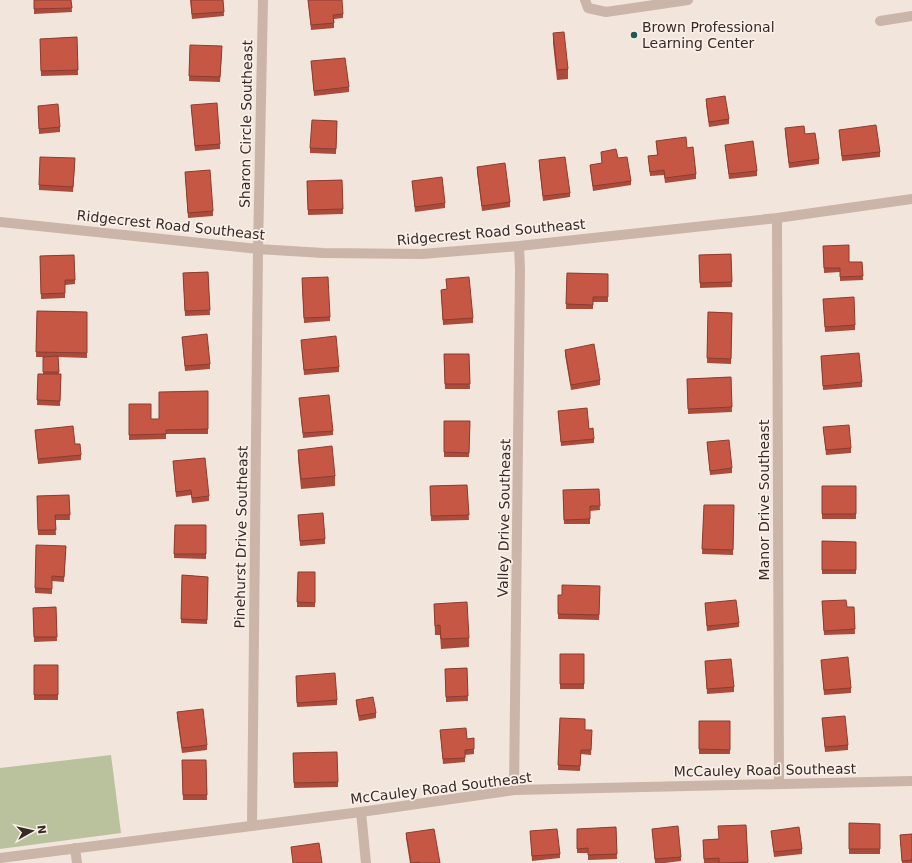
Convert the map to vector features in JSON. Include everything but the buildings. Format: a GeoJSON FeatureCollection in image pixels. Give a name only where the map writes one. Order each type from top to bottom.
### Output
{"type":"FeatureCollection","features":[{"type":"Feature","properties":{"kind":"street","name":"Sharon Circle Southeast"},"geometry":{"type":"LineString","coordinates":[[258,249],[263,0]]}},
{"type":"Feature","properties":{"kind":"street"},"geometry":{"type":"LineString","coordinates":[[585,0],[588,8],[606,12],[688,0]]}},
{"type":"Feature","properties":{"kind":"street"},"geometry":{"type":"LineString","coordinates":[[880,21],[912,16]]}},
{"type":"Feature","properties":{"kind":"street","name":"Ridgecrest Road Southeast"},"geometry":{"type":"LineString","coordinates":[[0,222],[258,249],[388,255],[452,252],[519,246],[777,218],[912,200]]}},
{"type":"Feature","properties":{"kind":"street","name":"Manor Drive Southeast"},"geometry":{"type":"LineString","coordinates":[[777,218],[779,783]]}},
{"type":"Feature","properties":{"kind":"street","name":"Valley Drive Southeast"},"geometry":{"type":"LineString","coordinates":[[514,790],[519,420],[519,246]]}},
{"type":"Feature","properties":{"kind":"street","name":"Pinehurst Drive Southeast"},"geometry":{"type":"LineString","coordinates":[[252,826],[258,249]]}},
{"type":"Feature","properties":{"kind":"street","name":"McCauley Road Southeast"},"geometry":{"type":"LineString","coordinates":[[0,858],[361,812],[514,790],[912,781]]}},
{"type":"Feature","properties":{"kind":"street"},"geometry":{"type":"LineString","coordinates":[[361,812],[366,863]]}},
{"type":"Feature","properties":{"kind":"street"},"geometry":{"type":"LineString","coordinates":[[75,848],[77,863]]}},
{"type":"Feature","properties":{"kind":"green space"},"geometry":{"type":"Polygon","coordinates":[[[111,755],[121,833],[0,849],[0,768],[111,755]]]}},
{"type":"Feature","properties":{"kind":"place","name":"Brown Professional Learning Center"},"geometry":{"type":"Point","coordinates":[634,35]}}]}
